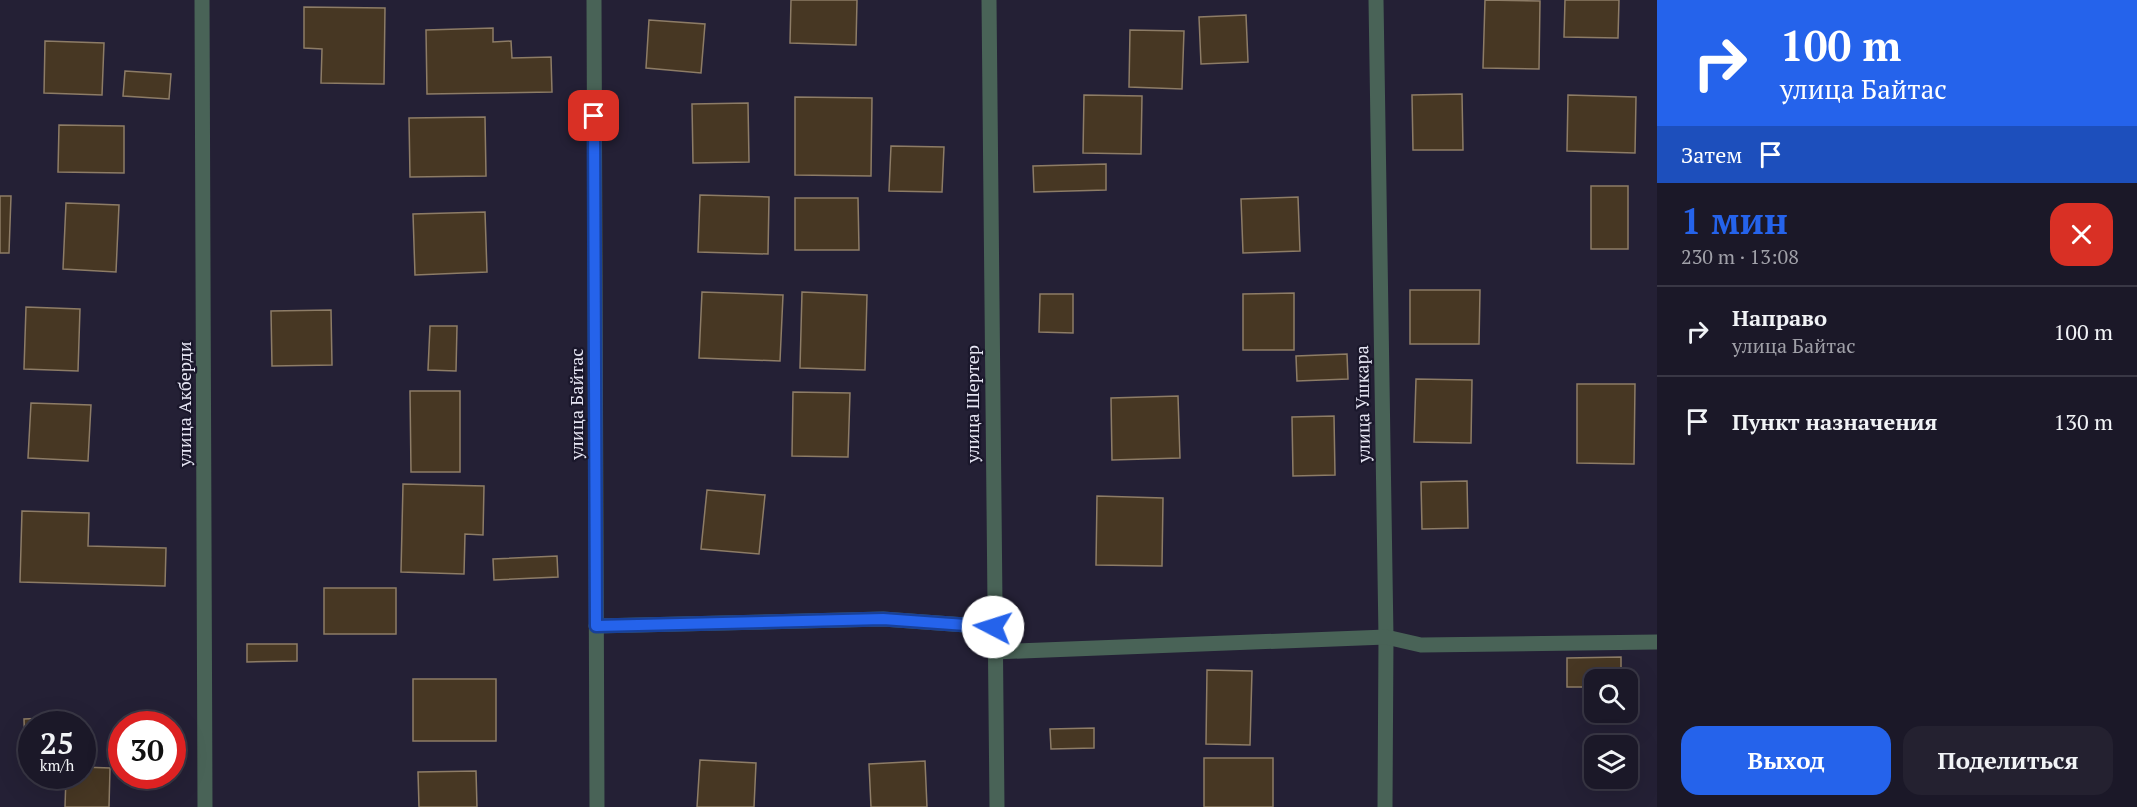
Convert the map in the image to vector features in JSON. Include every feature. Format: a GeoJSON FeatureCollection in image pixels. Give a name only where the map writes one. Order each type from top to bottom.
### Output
{"type":"FeatureCollection","features":[{"type":"Feature","properties":{"kind":"street","name":"улица Акберди"},"geometry":{"type":"LineString","coordinates":[[202,0],[205,807]]}},
{"type":"Feature","properties":{"kind":"street","name":"улица Байтас"},"geometry":{"type":"LineString","coordinates":[[594,0],[597,807]]}},
{"type":"Feature","properties":{"kind":"street","name":"улица Шертер"},"geometry":{"type":"LineString","coordinates":[[989,0],[993,652],[997,807]]}},
{"type":"Feature","properties":{"kind":"street","name":"улица Ушкара"},"geometry":{"type":"LineString","coordinates":[[1376,0],[1386,637],[1385,807]]}},
{"type":"Feature","properties":{"kind":"street"},"geometry":{"type":"LineString","coordinates":[[596,626],[883,619],[993,627]]}},
{"type":"Feature","properties":{"kind":"street"},"geometry":{"type":"LineString","coordinates":[[993,652],[1386,637],[1421,645],[1657,642]]}},
{"type":"Feature","properties":{"kind":"building"},"geometry":{"type":"Polygon","coordinates":[[[791,0],[857,0],[856,45],[790,43],[791,0]]]}},
{"type":"Feature","properties":{"kind":"building"},"geometry":{"type":"Polygon","coordinates":[[[1485,0],[1540,1],[1539,69],[1483,68],[1485,0]]]}},
{"type":"Feature","properties":{"kind":"building"},"geometry":{"type":"Polygon","coordinates":[[[1565,0],[1619,0],[1618,38],[1564,37],[1565,0]]]}},
{"type":"Feature","properties":{"kind":"building"},"geometry":{"type":"Polygon","coordinates":[[[304,7],[385,8],[384,84],[321,83],[322,49],[304,48],[304,7]]]}},
{"type":"Feature","properties":{"kind":"building"},"geometry":{"type":"Polygon","coordinates":[[[1246,15],[1248,62],[1201,64],[1199,17],[1246,15]]]}},
{"type":"Feature","properties":{"kind":"building"},"geometry":{"type":"Polygon","coordinates":[[[649,20],[705,24],[701,73],[646,68],[649,20]]]}},
{"type":"Feature","properties":{"kind":"building"},"geometry":{"type":"Polygon","coordinates":[[[493,28],[493,42],[511,41],[512,58],[551,57],[552,92],[427,94],[426,30],[493,28]]]}},
{"type":"Feature","properties":{"kind":"building"},"geometry":{"type":"Polygon","coordinates":[[[1130,30],[1184,31],[1182,89],[1129,87],[1130,30]]]}},
{"type":"Feature","properties":{"kind":"building"},"geometry":{"type":"Polygon","coordinates":[[[45,41],[104,43],[102,95],[44,93],[45,41]]]}},
{"type":"Feature","properties":{"kind":"building"},"geometry":{"type":"Polygon","coordinates":[[[125,71],[171,74],[169,99],[123,96],[125,71]]]}},
{"type":"Feature","properties":{"kind":"building"},"geometry":{"type":"Polygon","coordinates":[[[1462,94],[1463,150],[1413,150],[1412,95],[1462,94]]]}},
{"type":"Feature","properties":{"kind":"building"},"geometry":{"type":"Polygon","coordinates":[[[1084,95],[1142,96],[1141,154],[1083,153],[1084,95]]]}},
{"type":"Feature","properties":{"kind":"building"},"geometry":{"type":"Polygon","coordinates":[[[1568,95],[1636,97],[1635,153],[1567,151],[1568,95]]]}},
{"type":"Feature","properties":{"kind":"building"},"geometry":{"type":"Polygon","coordinates":[[[795,97],[872,98],[871,176],[795,175],[795,97]]]}},
{"type":"Feature","properties":{"kind":"building"},"geometry":{"type":"Polygon","coordinates":[[[748,103],[749,162],[693,163],[692,104],[748,103]]]}},
{"type":"Feature","properties":{"kind":"building"},"geometry":{"type":"Polygon","coordinates":[[[485,117],[486,176],[410,177],[409,118],[485,117]]]}},
{"type":"Feature","properties":{"kind":"building"},"geometry":{"type":"Polygon","coordinates":[[[59,125],[124,126],[124,173],[58,172],[59,125]]]}},
{"type":"Feature","properties":{"kind":"building"},"geometry":{"type":"Polygon","coordinates":[[[891,146],[944,147],[942,192],[889,191],[891,146]]]}},
{"type":"Feature","properties":{"kind":"building"},"geometry":{"type":"Polygon","coordinates":[[[1106,164],[1106,190],[1034,192],[1033,166],[1106,164]]]}},
{"type":"Feature","properties":{"kind":"building"},"geometry":{"type":"Polygon","coordinates":[[[1591,186],[1628,186],[1628,249],[1591,249],[1591,186]]]}},
{"type":"Feature","properties":{"kind":"building"},"geometry":{"type":"Polygon","coordinates":[[[700,195],[769,197],[768,254],[698,252],[700,195]]]}},
{"type":"Feature","properties":{"kind":"building"},"geometry":{"type":"Polygon","coordinates":[[[0,196],[11,196],[9,253],[0,253],[0,196]]]}},
{"type":"Feature","properties":{"kind":"building"},"geometry":{"type":"Polygon","coordinates":[[[1298,197],[1300,251],[1243,253],[1241,199],[1298,197]]]}},
{"type":"Feature","properties":{"kind":"building"},"geometry":{"type":"Polygon","coordinates":[[[795,198],[858,198],[859,250],[795,250],[795,198]]]}},
{"type":"Feature","properties":{"kind":"building"},"geometry":{"type":"Polygon","coordinates":[[[66,203],[119,205],[116,272],[63,269],[66,203]]]}},
{"type":"Feature","properties":{"kind":"building"},"geometry":{"type":"Polygon","coordinates":[[[485,212],[487,272],[415,275],[413,214],[485,212]]]}},
{"type":"Feature","properties":{"kind":"building"},"geometry":{"type":"Polygon","coordinates":[[[1410,290],[1480,290],[1479,344],[1410,344],[1410,290]]]}},
{"type":"Feature","properties":{"kind":"building"},"geometry":{"type":"Polygon","coordinates":[[[702,292],[783,295],[780,361],[699,358],[702,292]]]}},
{"type":"Feature","properties":{"kind":"building"},"geometry":{"type":"Polygon","coordinates":[[[802,292],[867,295],[865,370],[800,368],[802,292]]]}},
{"type":"Feature","properties":{"kind":"building"},"geometry":{"type":"Polygon","coordinates":[[[1294,293],[1294,350],[1243,350],[1243,294],[1294,293]]]}},
{"type":"Feature","properties":{"kind":"building"},"geometry":{"type":"Polygon","coordinates":[[[1040,294],[1073,294],[1073,333],[1039,332],[1040,294]]]}},
{"type":"Feature","properties":{"kind":"building"},"geometry":{"type":"Polygon","coordinates":[[[26,307],[80,309],[78,371],[24,369],[26,307]]]}},
{"type":"Feature","properties":{"kind":"building"},"geometry":{"type":"Polygon","coordinates":[[[331,310],[332,365],[272,366],[271,311],[331,310]]]}},
{"type":"Feature","properties":{"kind":"building"},"geometry":{"type":"Polygon","coordinates":[[[430,326],[457,326],[456,371],[428,370],[430,326]]]}},
{"type":"Feature","properties":{"kind":"building"},"geometry":{"type":"Polygon","coordinates":[[[1347,354],[1348,379],[1297,381],[1296,356],[1347,354]]]}},
{"type":"Feature","properties":{"kind":"building"},"geometry":{"type":"Polygon","coordinates":[[[1416,379],[1472,380],[1471,443],[1414,442],[1416,379]]]}},
{"type":"Feature","properties":{"kind":"building"},"geometry":{"type":"Polygon","coordinates":[[[1577,384],[1635,384],[1634,464],[1577,463],[1577,384]]]}},
{"type":"Feature","properties":{"kind":"building"},"geometry":{"type":"Polygon","coordinates":[[[410,391],[460,391],[460,472],[411,472],[410,391]]]}},
{"type":"Feature","properties":{"kind":"building"},"geometry":{"type":"Polygon","coordinates":[[[793,392],[850,393],[848,457],[792,456],[793,392]]]}},
{"type":"Feature","properties":{"kind":"building"},"geometry":{"type":"Polygon","coordinates":[[[1178,396],[1180,458],[1112,460],[1111,398],[1178,396]]]}},
{"type":"Feature","properties":{"kind":"building"},"geometry":{"type":"Polygon","coordinates":[[[31,403],[91,405],[88,461],[28,458],[31,403]]]}},
{"type":"Feature","properties":{"kind":"building"},"geometry":{"type":"Polygon","coordinates":[[[1334,416],[1335,475],[1293,476],[1292,417],[1334,416]]]}},
{"type":"Feature","properties":{"kind":"building"},"geometry":{"type":"Polygon","coordinates":[[[1467,481],[1468,528],[1422,529],[1421,482],[1467,481]]]}},
{"type":"Feature","properties":{"kind":"building"},"geometry":{"type":"Polygon","coordinates":[[[403,484],[484,486],[483,535],[465,534],[464,574],[401,572],[403,484]]]}},
{"type":"Feature","properties":{"kind":"building"},"geometry":{"type":"Polygon","coordinates":[[[707,490],[765,495],[759,554],[701,549],[707,490]]]}},
{"type":"Feature","properties":{"kind":"building"},"geometry":{"type":"Polygon","coordinates":[[[1097,496],[1163,498],[1162,566],[1096,565],[1097,496]]]}},
{"type":"Feature","properties":{"kind":"building"},"geometry":{"type":"Polygon","coordinates":[[[22,511],[89,513],[88,546],[166,548],[165,586],[20,582],[22,511]]]}},
{"type":"Feature","properties":{"kind":"building"},"geometry":{"type":"Polygon","coordinates":[[[557,556],[558,577],[494,580],[493,559],[557,556]]]}},
{"type":"Feature","properties":{"kind":"building"},"geometry":{"type":"Polygon","coordinates":[[[324,588],[396,588],[396,634],[324,634],[324,588]]]}},
{"type":"Feature","properties":{"kind":"building"},"geometry":{"type":"Polygon","coordinates":[[[247,644],[297,644],[297,661],[247,662],[247,644]]]}},
{"type":"Feature","properties":{"kind":"building"},"geometry":{"type":"Polygon","coordinates":[[[1621,657],[1621,669],[1584,669],[1584,687],[1567,687],[1567,658],[1621,657]]]}},
{"type":"Feature","properties":{"kind":"building"},"geometry":{"type":"Polygon","coordinates":[[[1207,670],[1252,671],[1250,745],[1206,744],[1207,670]]]}},
{"type":"Feature","properties":{"kind":"building"},"geometry":{"type":"Polygon","coordinates":[[[413,679],[496,679],[496,741],[413,741],[413,679]]]}},
{"type":"Feature","properties":{"kind":"building"},"geometry":{"type":"Polygon","coordinates":[[[1094,728],[1094,748],[1051,749],[1050,729],[1094,728]]]}},
{"type":"Feature","properties":{"kind":"building"},"geometry":{"type":"Polygon","coordinates":[[[1204,758],[1273,758],[1273,807],[1204,807],[1204,758]]]}},
{"type":"Feature","properties":{"kind":"building"},"geometry":{"type":"Polygon","coordinates":[[[700,760],[756,763],[754,807],[697,807],[700,760]]]}},
{"type":"Feature","properties":{"kind":"building"},"geometry":{"type":"Polygon","coordinates":[[[925,761],[927,807],[871,807],[869,764],[925,761]]]}},
{"type":"Feature","properties":{"kind":"building"},"geometry":{"type":"Polygon","coordinates":[[[96,768],[108,768],[109,807],[65,807],[66,789],[96,789],[96,768]]]}},
{"type":"Feature","properties":{"kind":"building"},"geometry":{"type":"Polygon","coordinates":[[[476,771],[477,807],[419,807],[418,772],[476,771]]]}},
{"type":"Feature","properties":{"kind":"route"},"geometry":{"type":"LineString","coordinates":[[594,116],[596,626],[883,619],[993,627]]}}]}
